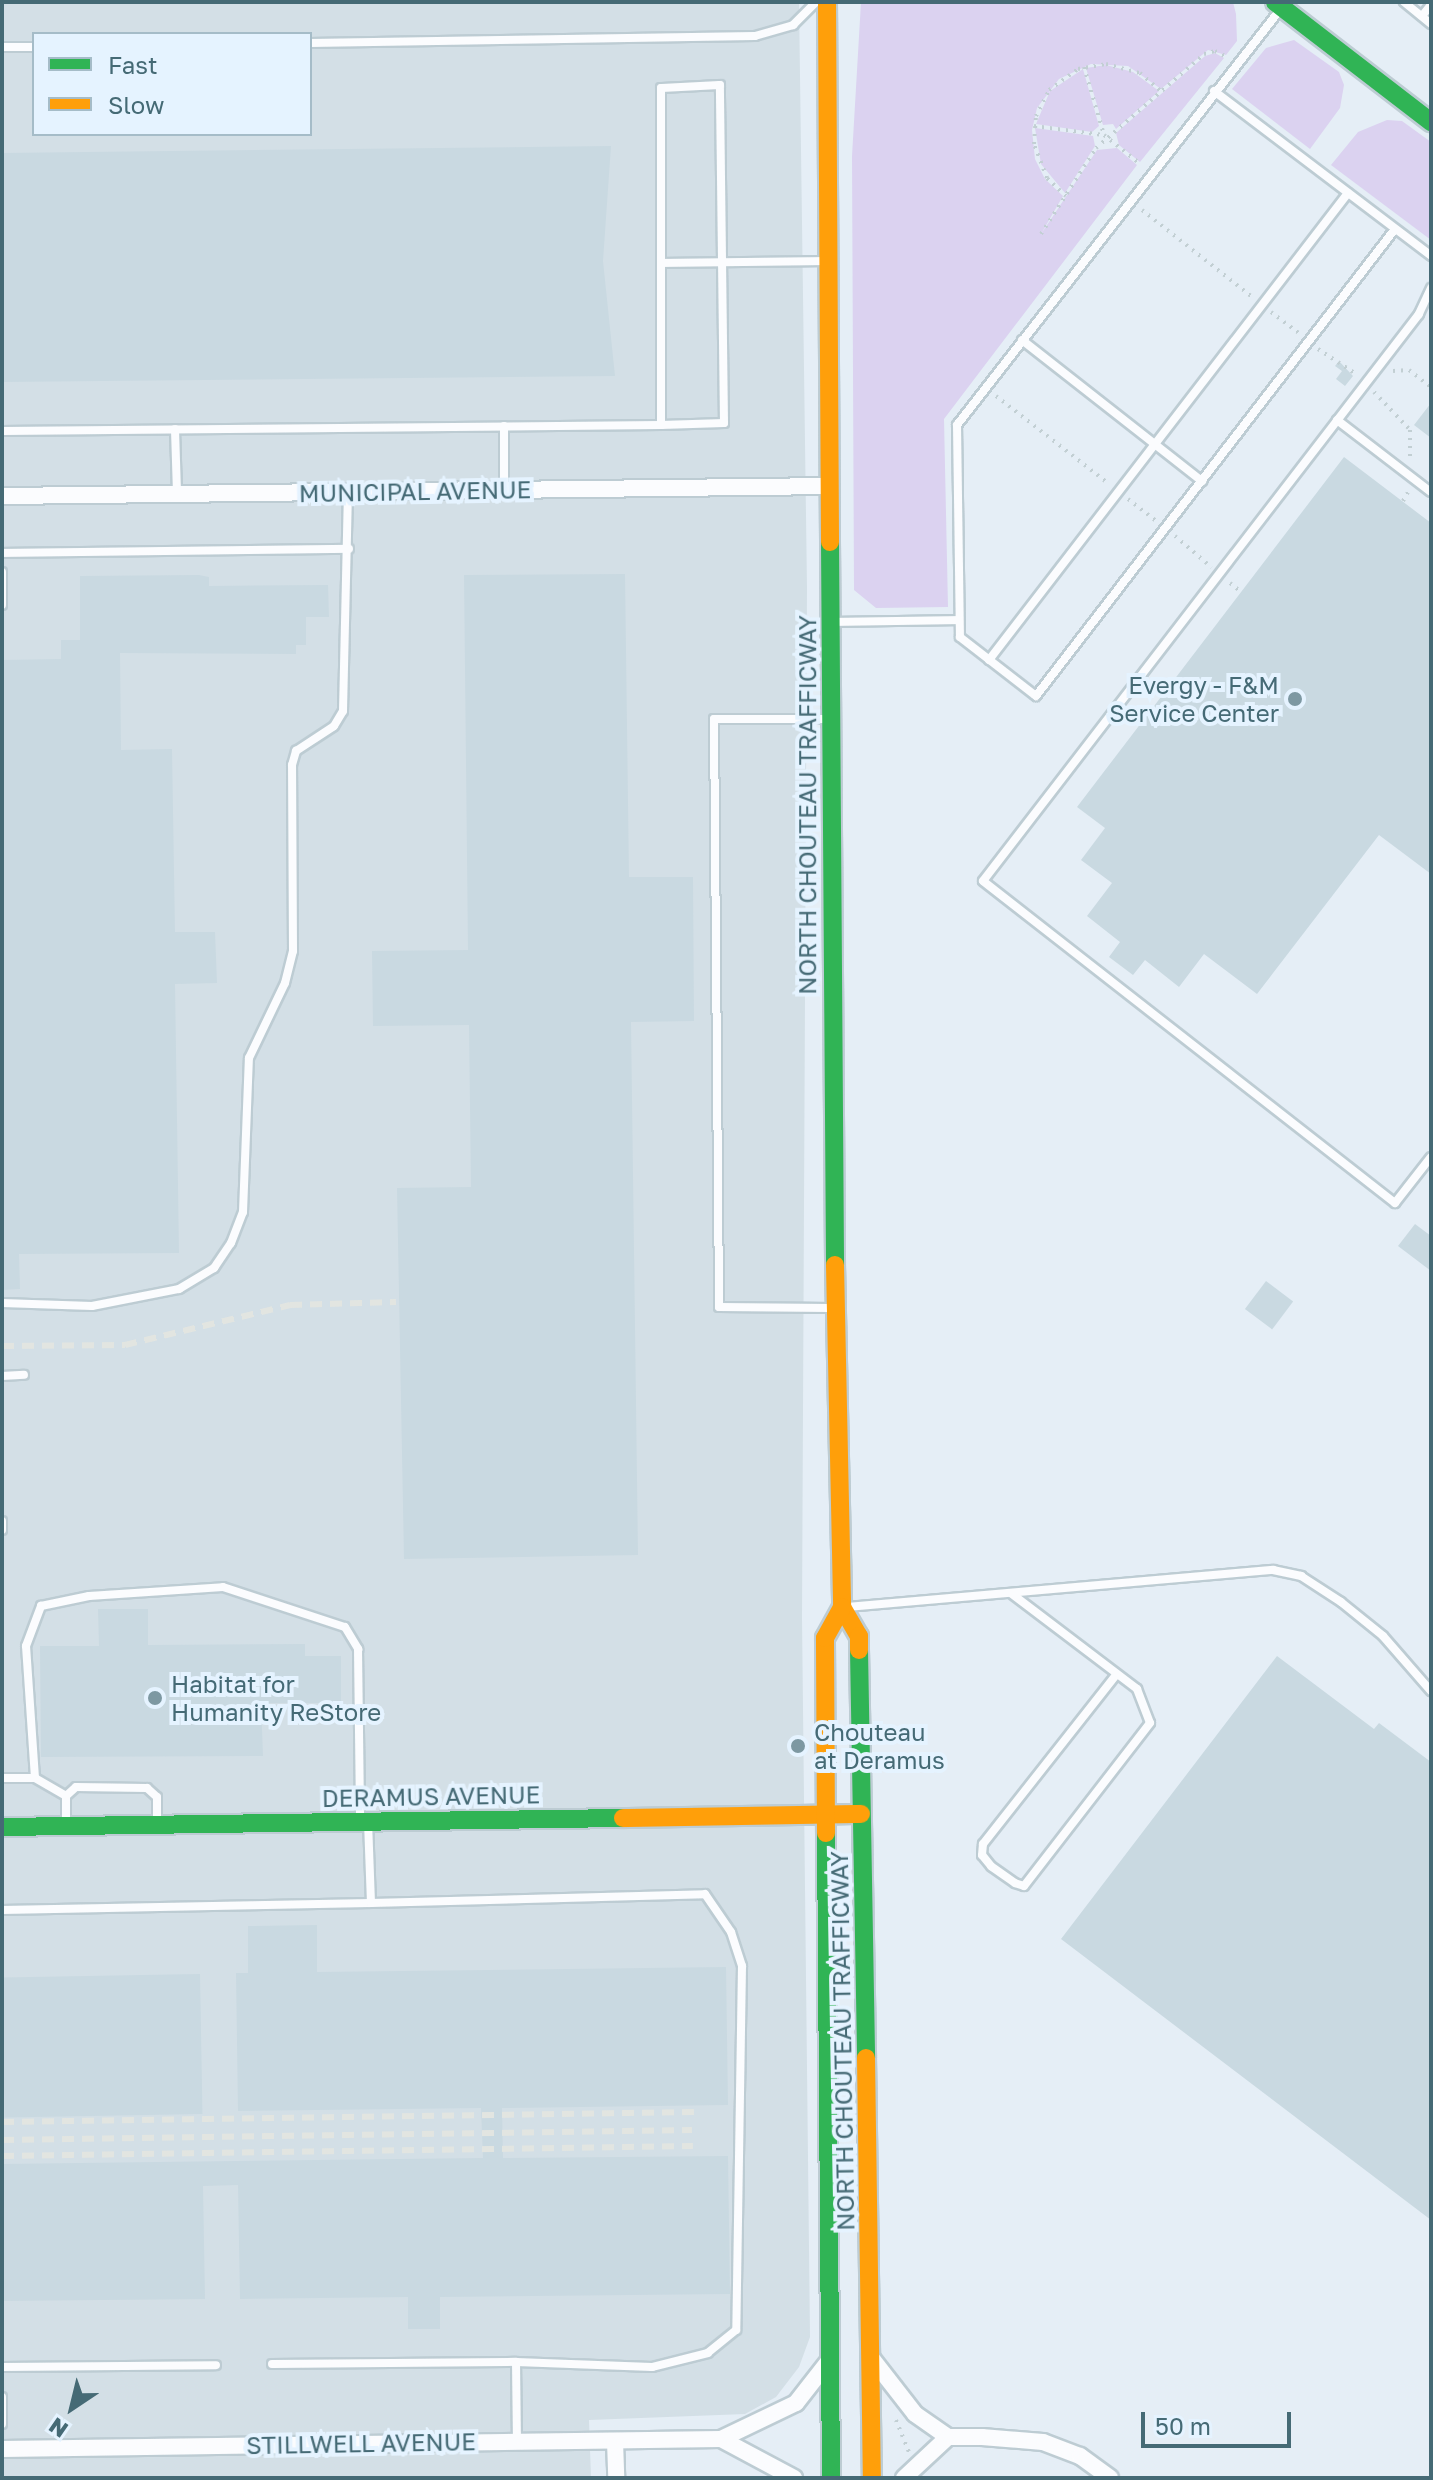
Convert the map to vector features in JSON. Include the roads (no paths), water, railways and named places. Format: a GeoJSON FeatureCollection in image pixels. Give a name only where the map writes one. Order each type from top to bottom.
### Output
{"type":"FeatureCollection","features":[{"type":"Feature","properties":{"kind":"main road","name":"NORTH CHOUTEAU TRAFFICWAY"},"geometry":{"type":"LineString","coordinates":[[827,2],[826,261],[835,1308],[842,1607],[859,1636],[873,2360],[872,2478]]}},
{"type":"Feature","properties":{"kind":"main road"},"geometry":{"type":"LineString","coordinates":[[1278,5],[1425,113]]}},
{"type":"Feature","properties":{"kind":"main road","name":"NORTH CHOUTEAU TRAFFICWAY"},"geometry":{"type":"LineString","coordinates":[[831,2478],[825,1638],[842,1607]]}},
{"type":"Feature","properties":{"kind":"main road","name":"DERAMUS AVENUE"},"geometry":{"type":"LineString","coordinates":[[2,1827],[861,1814]]}},
{"type":"Feature","properties":{"kind":"street","name":"MUNICIPAL AVENUE"},"geometry":{"type":"LineString","coordinates":[[2,496],[828,486]]}},
{"type":"Feature","properties":{"kind":"street","name":"STILLWELL AVENUE"},"geometry":{"type":"LineString","coordinates":[[2,2449],[721,2439],[796,2403],[829,2360]]}},
{"type":"Feature","properties":{"kind":"street"},"geometry":{"type":"LineString","coordinates":[[873,2360],[907,2406],[948,2437],[1043,2442],[1080,2456],[1110,2478]]}},
{"type":"Feature","properties":{"kind":"street"},"geometry":{"type":"LineString","coordinates":[[909,2472],[948,2437]]}},
{"type":"Feature","properties":{"kind":"street","name":"STILLWELL AVENUE"},"geometry":{"type":"LineString","coordinates":[[721,2439],[794,2478]]}},
{"type":"Feature","properties":{"kind":"street"},"geometry":{"type":"LineString","coordinates":[[615,2441],[616,2478]]}},
{"type":"Feature","properties":{"kind":"lane"},"geometry":{"type":"LineString","coordinates":[[312,43],[755,36],[793,25],[816,2]]}},
{"type":"Feature","properties":{"kind":"lane"},"geometry":{"type":"LineString","coordinates":[[1404,2],[1431,24]]}},
{"type":"Feature","properties":{"kind":"lane"},"geometry":{"type":"LineString","coordinates":[[1278,5],[957,425],[960,637],[1036,696],[1395,229]]}},
{"type":"Feature","properties":{"kind":"lane"},"geometry":{"type":"LineString","coordinates":[[1422,16],[1431,5]]}},
{"type":"Feature","properties":{"kind":"lane"},"geometry":{"type":"LineString","coordinates":[[2,47],[32,47]]}},
{"type":"Feature","properties":{"kind":"lane"},"geometry":{"type":"LineString","coordinates":[[2,431],[661,425],[724,423],[720,85],[661,88],[661,425]]}},
{"type":"Feature","properties":{"kind":"lane"},"geometry":{"type":"LineString","coordinates":[[1214,91],[1431,256]]}},
{"type":"Feature","properties":{"kind":"lane"},"geometry":{"type":"LineString","coordinates":[[989,660],[1348,193]]}},
{"type":"Feature","properties":{"kind":"lane"},"geometry":{"type":"LineString","coordinates":[[662,263],[826,261]]}},
{"type":"Feature","properties":{"kind":"lane"},"geometry":{"type":"LineString","coordinates":[[1419,314],[1431,288]]}},
{"type":"Feature","properties":{"kind":"lane"},"geometry":{"type":"LineString","coordinates":[[1431,304],[1419,314],[1365,383],[983,881],[1395,1203],[1431,1157]]}},
{"type":"Feature","properties":{"kind":"lane"},"geometry":{"type":"LineString","coordinates":[[1022,340],[1202,481]]}},
{"type":"Feature","properties":{"kind":"lane"},"geometry":{"type":"LineString","coordinates":[[1337,420],[1431,492]]}},
{"type":"Feature","properties":{"kind":"lane"},"geometry":{"type":"LineString","coordinates":[[504,426],[504,489]]}},
{"type":"Feature","properties":{"kind":"lane"},"geometry":{"type":"LineString","coordinates":[[175,429],[177,494]]}},
{"type":"Feature","properties":{"kind":"lane"},"geometry":{"type":"LineString","coordinates":[[2,1303],[92,1306],[179,1289],[214,1268],[231,1243],[243,1212],[249,1058],[285,983],[293,951],[292,765],[296,751],[334,726],[343,711],[348,492]]}},
{"type":"Feature","properties":{"kind":"lane"},"geometry":{"type":"LineString","coordinates":[[2,553],[349,549]]}},
{"type":"Feature","properties":{"kind":"lane"},"geometry":{"type":"LineString","coordinates":[[2,572],[2,605]]}},
{"type":"Feature","properties":{"kind":"lane"},"geometry":{"type":"LineString","coordinates":[[829,622],[959,620]]}},
{"type":"Feature","properties":{"kind":"lane"},"geometry":{"type":"LineString","coordinates":[[830,719],[714,719],[719,1307],[835,1308]]}},
{"type":"Feature","properties":{"kind":"lane"},"geometry":{"type":"LineString","coordinates":[[2,1376],[24,1375]]}},
{"type":"Feature","properties":{"kind":"lane"},"geometry":{"type":"LineString","coordinates":[[2,1521],[2,1530]]}},
{"type":"Feature","properties":{"kind":"lane"},"geometry":{"type":"LineString","coordinates":[[842,1607],[1273,1570],[1301,1576],[1383,1636],[1431,1691]]}},
{"type":"Feature","properties":{"kind":"lane"},"geometry":{"type":"LineString","coordinates":[[35,1778],[26,1646],[41,1606],[89,1596],[223,1587],[345,1627],[358,1649],[364,1821],[371,1903]]}},
{"type":"Feature","properties":{"kind":"lane"},"geometry":{"type":"LineString","coordinates":[[1012,1594],[1137,1689],[1150,1723],[1024,1886],[1015,1883],[991,1866],[982,1855],[983,1844],[1117,1674]]}},
{"type":"Feature","properties":{"kind":"lane"},"geometry":{"type":"LineString","coordinates":[[2,1778],[35,1778],[66,1796]]}},
{"type":"Feature","properties":{"kind":"lane"},"geometry":{"type":"LineString","coordinates":[[66,1826],[66,1796],[76,1787],[147,1788],[157,1797],[157,1824]]}},
{"type":"Feature","properties":{"kind":"lane"},"geometry":{"type":"LineString","coordinates":[[2,1910],[705,1894],[731,1932],[742,1966],[736,2330],[708,2353],[652,2367],[516,2362],[272,2364]]}},
{"type":"Feature","properties":{"kind":"lane"},"geometry":{"type":"LineString","coordinates":[[516,2362],[517,2441]]}},
{"type":"Feature","properties":{"kind":"lane"},"geometry":{"type":"LineString","coordinates":[[2,2367],[216,2365]]}},
{"type":"Feature","properties":{"kind":"lane"},"geometry":{"type":"LineString","coordinates":[[2,2397],[2,2424]]}},
{"type":"Feature","properties":{"kind":"railway"},"geometry":{"type":"LineString","coordinates":[[2,1346],[125,1345],[290,1305],[396,1302]]}},
{"type":"Feature","properties":{"kind":"railway"},"geometry":{"type":"LineString","coordinates":[[2,2122],[694,2112]]}},
{"type":"Feature","properties":{"kind":"railway"},"geometry":{"type":"LineString","coordinates":[[2,2140],[692,2130]]}},
{"type":"Feature","properties":{"kind":"railway"},"geometry":{"type":"LineString","coordinates":[[2,2156],[693,2146]]}},
{"type":"Feature","properties":{"kind":"place","name":"Evergy - F&M Service Center"},"geometry":{"type":"Point","coordinates":[1295,699]}},
{"type":"Feature","properties":{"kind":"place","name":"Habitat for Humanity ReStore"},"geometry":{"type":"Point","coordinates":[155,1698]}},
{"type":"Feature","properties":{"kind":"place","name":"Chouteau at Deramus"},"geometry":{"type":"Point","coordinates":[798,1746]}}]}
